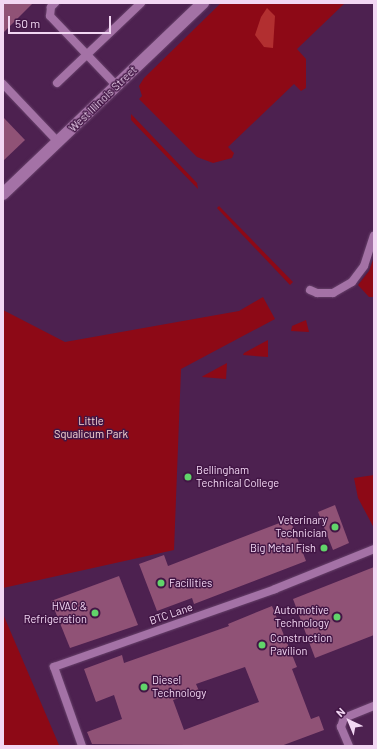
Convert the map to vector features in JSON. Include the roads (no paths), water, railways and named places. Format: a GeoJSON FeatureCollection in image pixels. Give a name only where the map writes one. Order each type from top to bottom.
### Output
{"type":"FeatureCollection","features":[{"type":"Feature","properties":{"kind":"street","name":"West Illinois Street"},"geometry":{"type":"LineString","coordinates":[[3,194],[203,3]]}},
{"type":"Feature","properties":{"kind":"lane"},"geometry":{"type":"LineString","coordinates":[[55,3],[51,7],[50,16],[117,86]]}},
{"type":"Feature","properties":{"kind":"lane"},"geometry":{"type":"LineString","coordinates":[[57,83],[141,3]]}},
{"type":"Feature","properties":{"kind":"lane"},"geometry":{"type":"LineString","coordinates":[[3,84],[58,142]]}},
{"type":"Feature","properties":{"kind":"lane"},"geometry":{"type":"LineString","coordinates":[[310,290],[318,293],[333,293],[352,282],[364,266],[374,236]]}},
{"type":"Feature","properties":{"kind":"lane","name":"BTC Lane"},"geometry":{"type":"LineString","coordinates":[[82,746],[54,667],[275,589],[374,549]]}},
{"type":"Feature","properties":{"kind":"lane"},"geometry":{"type":"LineString","coordinates":[[349,746],[341,727],[344,718],[374,706]]}},
{"type":"Feature","properties":{"kind":"place","name":"Bellingham Technical College"},"geometry":{"type":"Point","coordinates":[188,477]}},
{"type":"Feature","properties":{"kind":"place","name":"Veterinary Technician"},"geometry":{"type":"Point","coordinates":[335,527]}},
{"type":"Feature","properties":{"kind":"place","name":"Big Metal Fish"},"geometry":{"type":"Point","coordinates":[324,548]}},
{"type":"Feature","properties":{"kind":"place","name":"Facilities"},"geometry":{"type":"Point","coordinates":[161,583]}},
{"type":"Feature","properties":{"kind":"place","name":"HVAC & Refrigeration"},"geometry":{"type":"Point","coordinates":[95,613]}},
{"type":"Feature","properties":{"kind":"place","name":"Automotive Technology"},"geometry":{"type":"Point","coordinates":[337,617]}},
{"type":"Feature","properties":{"kind":"place","name":"Construction Pavilion"},"geometry":{"type":"Point","coordinates":[262,645]}},
{"type":"Feature","properties":{"kind":"place","name":"Diesel Technology"},"geometry":{"type":"Point","coordinates":[144,687]}},
{"type":"Feature","properties":{"kind":"park label","name":"Little Squalicum Park"},"geometry":{"type":"Point","coordinates":[91,428]}}]}
